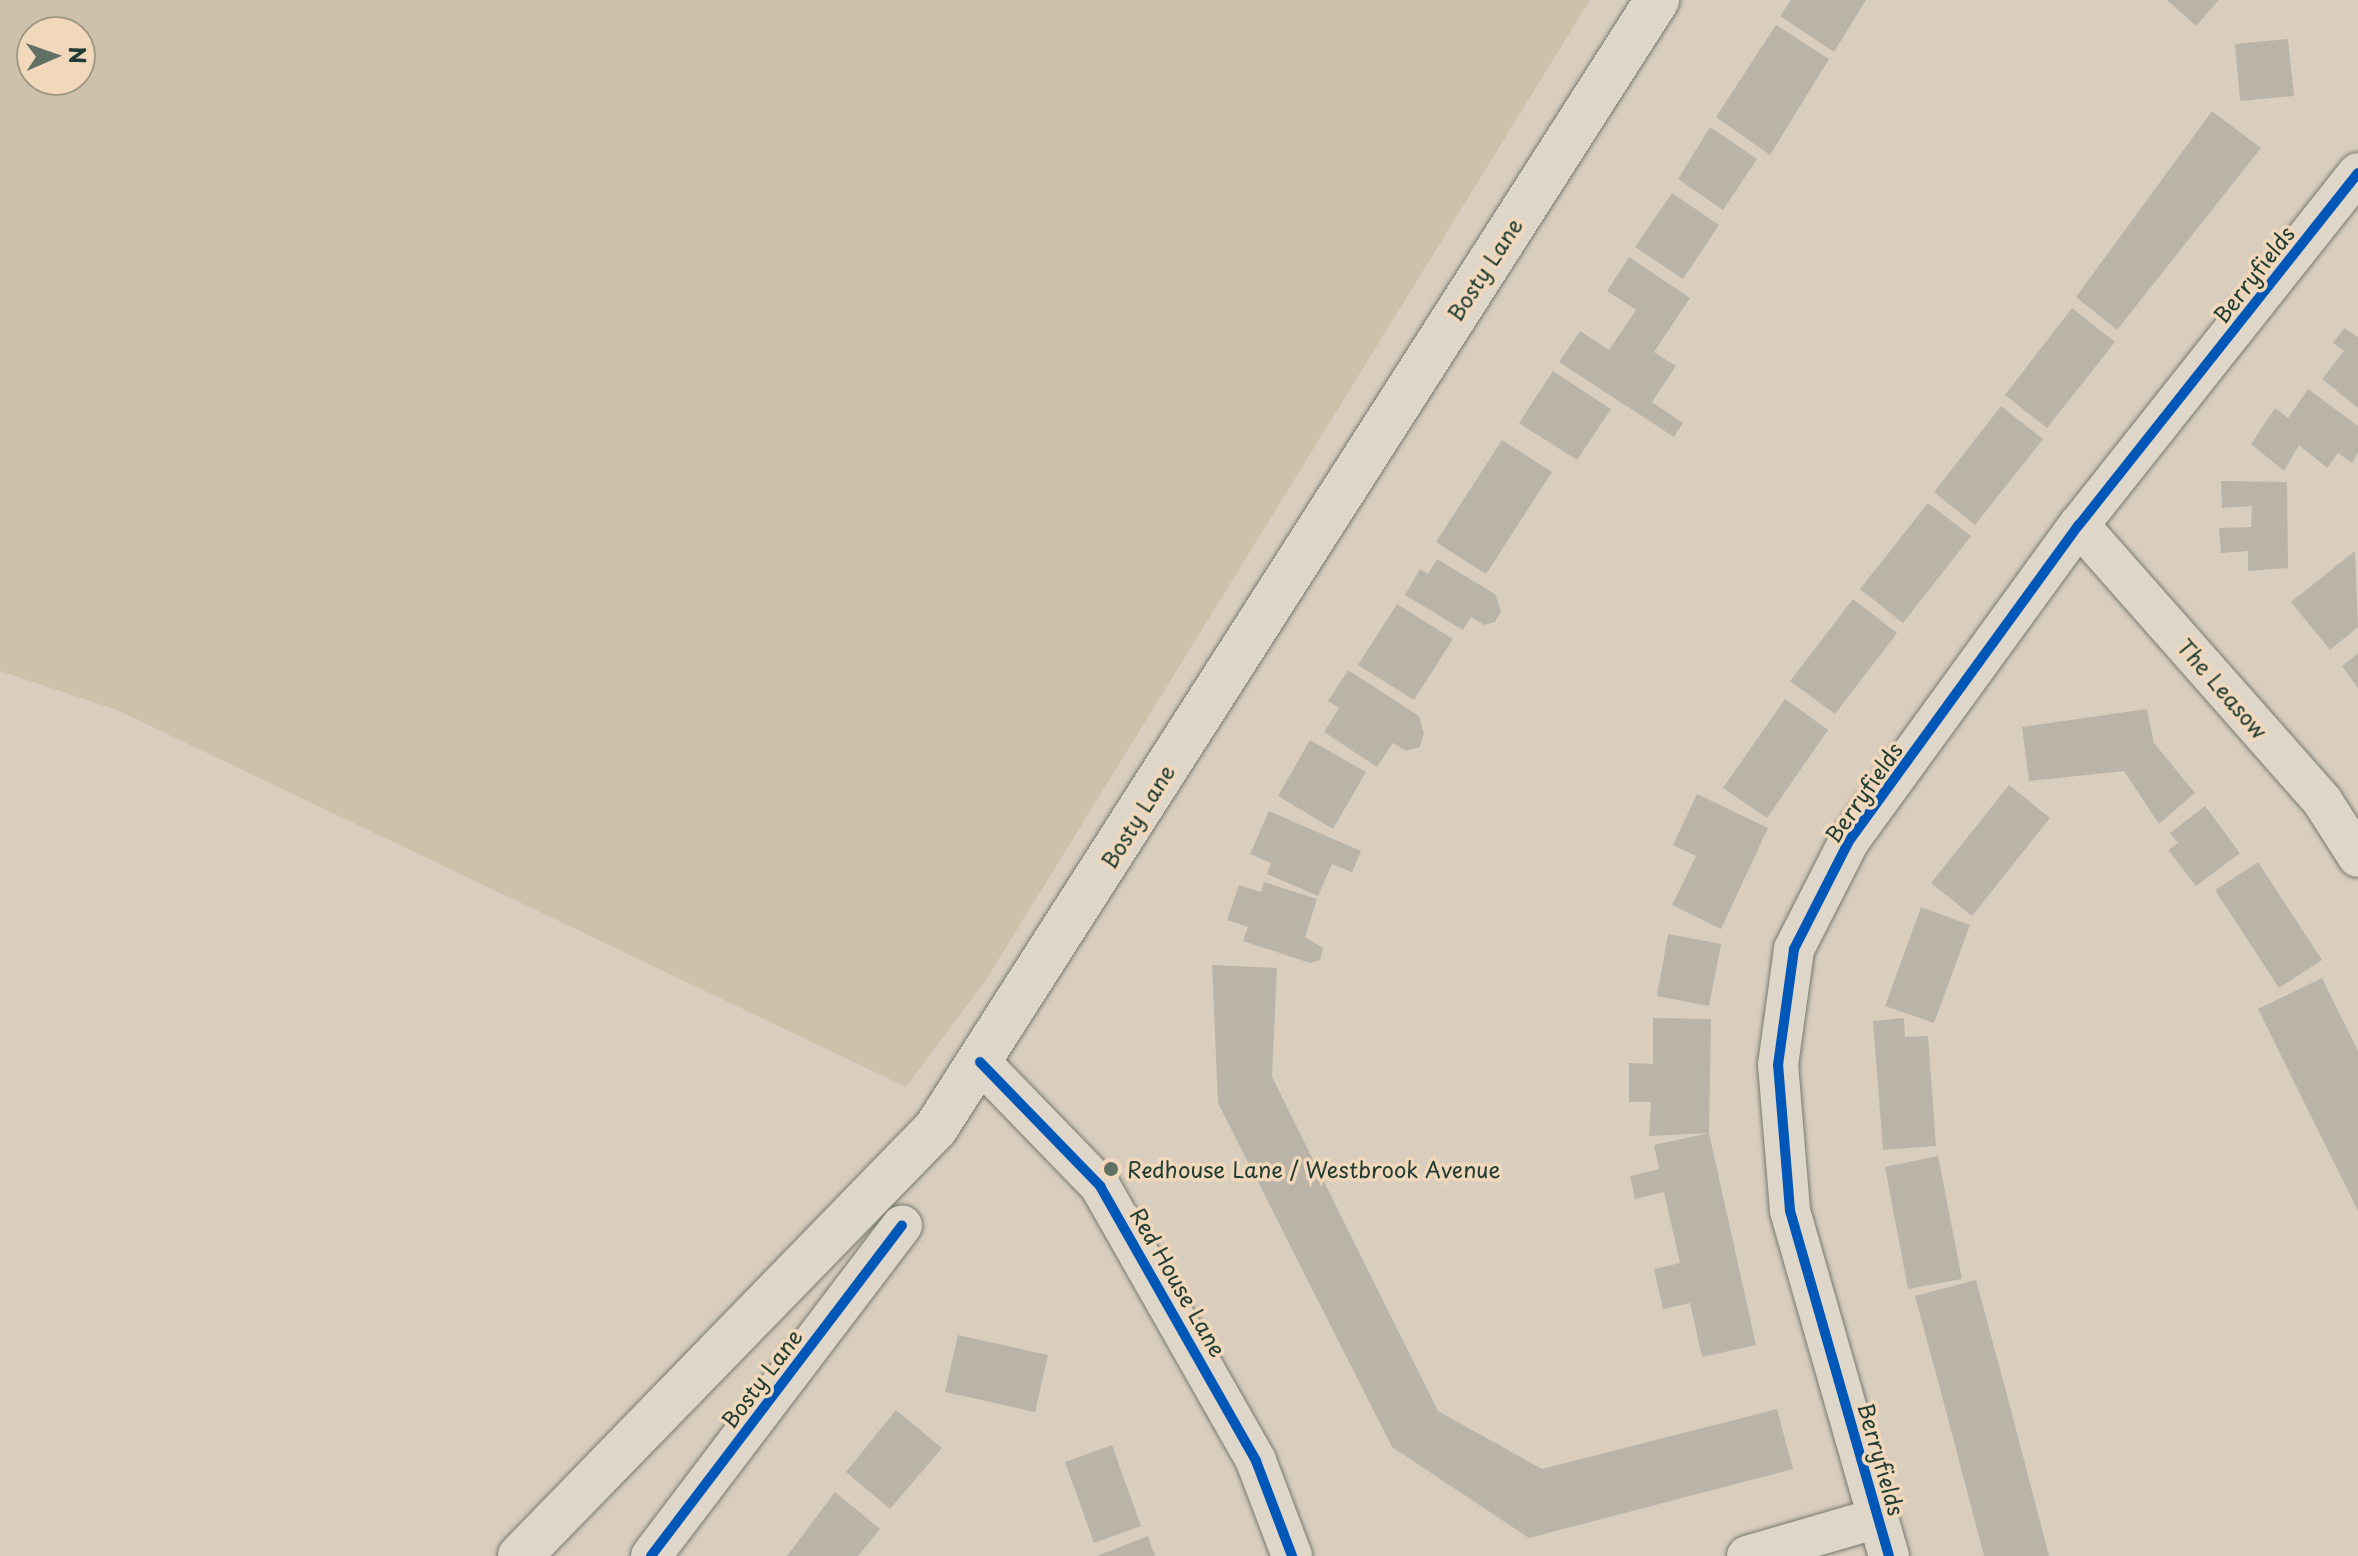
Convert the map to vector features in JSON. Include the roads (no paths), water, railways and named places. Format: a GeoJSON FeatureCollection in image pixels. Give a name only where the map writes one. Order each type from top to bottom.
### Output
{"type":"FeatureCollection","features":[{"type":"Feature","properties":{"kind":"main road","name":"Bosty Lane"},"geometry":{"type":"LineString","coordinates":[[520,1556],[936,1128],[1657,0]]}},
{"type":"Feature","properties":{"kind":"street","name":"Berryfields"},"geometry":{"type":"LineString","coordinates":[[1889,1556],[1790,1210],[1778,1065],[1794,949],[1849,841],[2079,525],[2358,173]]}},
{"type":"Feature","properties":{"kind":"street","name":"The Leasow"},"geometry":{"type":"LineString","coordinates":[[2079,525],[2323,802],[2358,857]]}},
{"type":"Feature","properties":{"kind":"street","name":"Red House Lane"},"geometry":{"type":"LineString","coordinates":[[980,1062],[1100,1186],[1256,1461],[1292,1556]]}},
{"type":"Feature","properties":{"kind":"street","name":"Bosty Lane"},"geometry":{"type":"LineString","coordinates":[[651,1556],[902,1225]]}},
{"type":"Feature","properties":{"kind":"street"},"geometry":{"type":"LineString","coordinates":[[1747,1556],[1878,1518]]}},
{"type":"Feature","properties":{"kind":"place","name":"Redhouse Lane / Westbrook Avenue"},"geometry":{"type":"Point","coordinates":[1111,1169]}}]}
